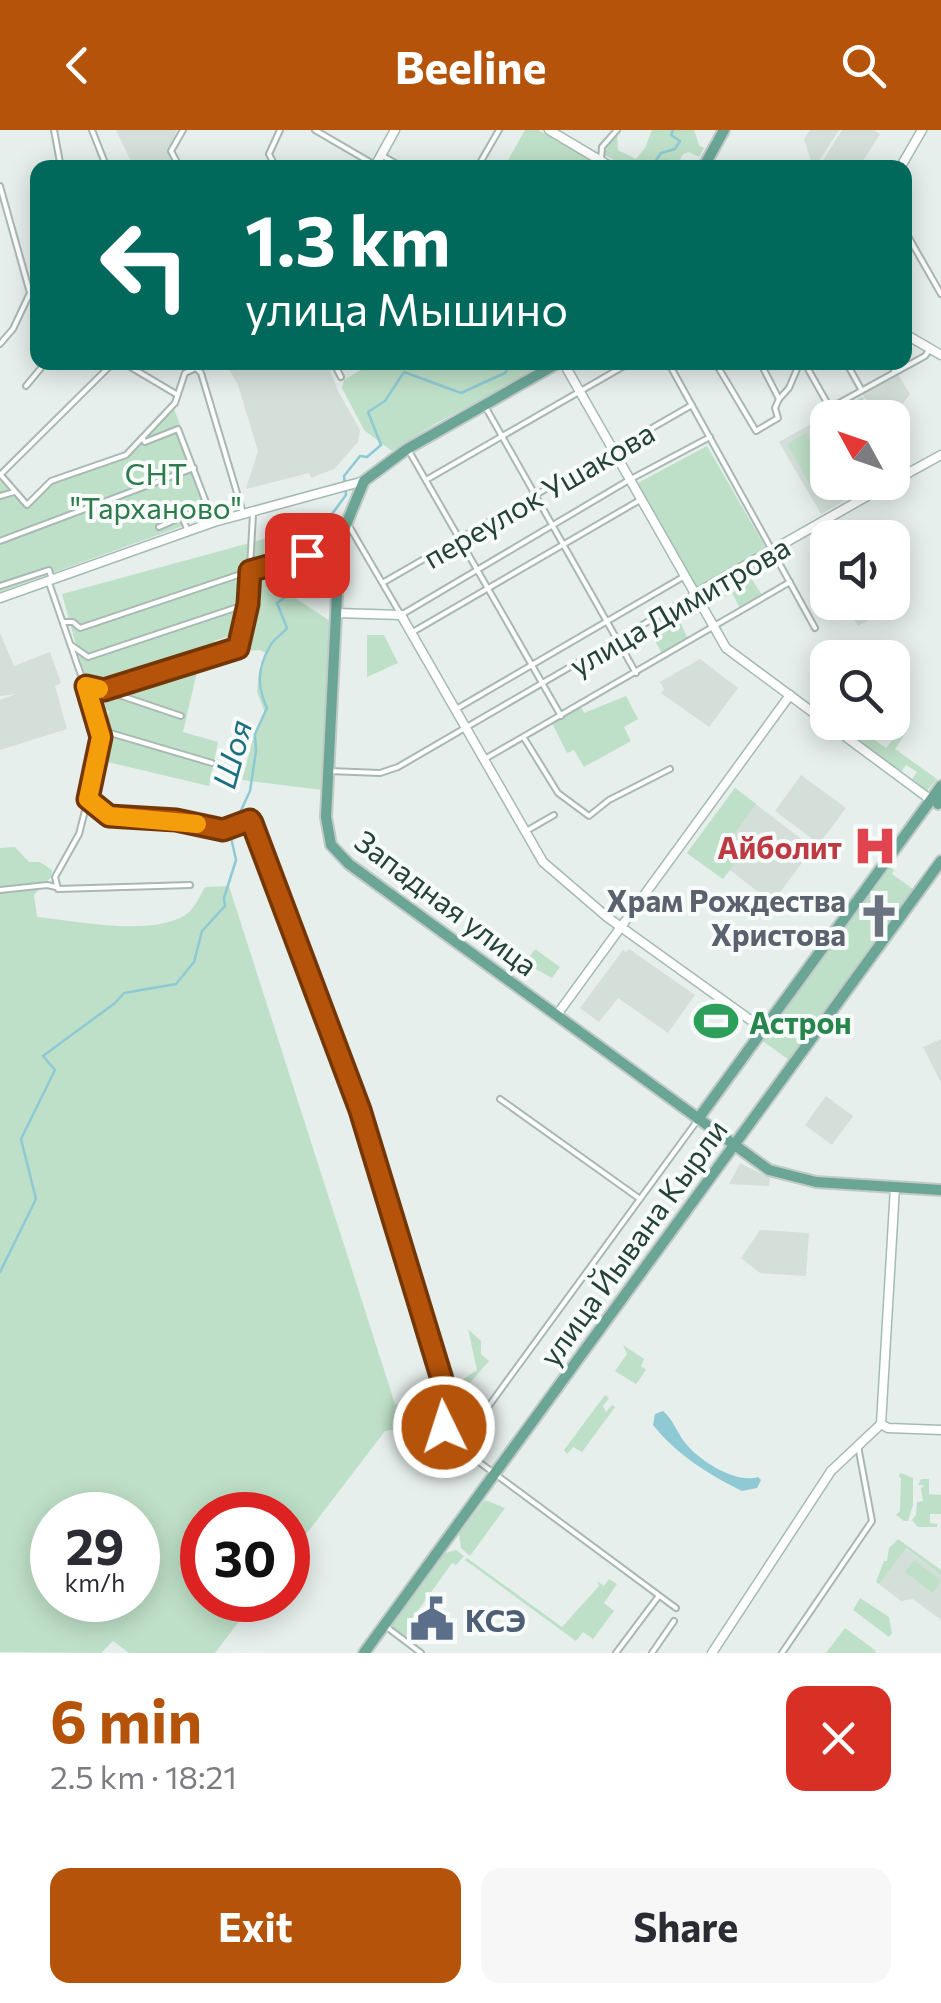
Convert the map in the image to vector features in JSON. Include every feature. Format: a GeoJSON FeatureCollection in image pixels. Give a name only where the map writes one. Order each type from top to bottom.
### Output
{"type":"FeatureCollection","features":[{"type":"Feature","properties":{"kind":"main road"},"geometry":{"type":"LineString","coordinates":[[707,160],[724,130]]}},
{"type":"Feature","properties":{"kind":"main road"},"geometry":{"type":"LineString","coordinates":[[364,481],[407,450],[547,370]]}},
{"type":"Feature","properties":{"kind":"main road","name":"Западная улица"},"geometry":{"type":"LineString","coordinates":[[364,481],[346,524],[339,554],[327,832],[340,856],[769,1170],[790,1178],[941,1190]]}},
{"type":"Feature","properties":{"kind":"main road","name":"улица Йывана Кырли"},"geometry":{"type":"LineString","coordinates":[[698,1120],[763,1029],[938,803],[941,786]]}},
{"type":"Feature","properties":{"kind":"main road","name":"улица Йывана Кырли"},"geometry":{"type":"LineString","coordinates":[[364,1653],[941,862]]}},
{"type":"Feature","properties":{"kind":"street"},"geometry":{"type":"LineString","coordinates":[[54,130],[60,160]]}},
{"type":"Feature","properties":{"kind":"street"},"geometry":{"type":"LineString","coordinates":[[92,130],[103,160]]}},
{"type":"Feature","properties":{"kind":"street"},"geometry":{"type":"LineString","coordinates":[[176,160],[172,152],[183,130]]}},
{"type":"Feature","properties":{"kind":"street"},"geometry":{"type":"LineString","coordinates":[[273,160],[271,144],[280,130]]}},
{"type":"Feature","properties":{"kind":"street"},"geometry":{"type":"LineString","coordinates":[[315,130],[365,160]]}},
{"type":"Feature","properties":{"kind":"street"},"geometry":{"type":"LineString","coordinates":[[378,160],[395,130]]}},
{"type":"Feature","properties":{"kind":"street"},"geometry":{"type":"LineString","coordinates":[[481,160],[499,130]]}},
{"type":"Feature","properties":{"kind":"street"},"geometry":{"type":"LineString","coordinates":[[549,130],[599,160]]}},
{"type":"Feature","properties":{"kind":"street"},"geometry":{"type":"LineString","coordinates":[[601,160],[602,147],[616,130]]}},
{"type":"Feature","properties":{"kind":"street"},"geometry":{"type":"LineString","coordinates":[[905,160],[922,130]]}},
{"type":"Feature","properties":{"kind":"street"},"geometry":{"type":"LineString","coordinates":[[381,155],[390,160]]}},
{"type":"Feature","properties":{"kind":"street"},"geometry":{"type":"LineString","coordinates":[[0,186],[30,293],[13,329],[0,344]]}},
{"type":"Feature","properties":{"kind":"street"},"geometry":{"type":"LineString","coordinates":[[912,243],[941,294]]}},
{"type":"Feature","properties":{"kind":"street"},"geometry":{"type":"LineString","coordinates":[[912,338],[941,355]]}},
{"type":"Feature","properties":{"kind":"street"},"geometry":{"type":"LineString","coordinates":[[912,361],[930,349]]}},
{"type":"Feature","properties":{"kind":"street"},"geometry":{"type":"LineString","coordinates":[[26,386],[39,370]]}},
{"type":"Feature","properties":{"kind":"street"},"geometry":{"type":"LineString","coordinates":[[103,370],[0,474],[27,505],[51,481],[126,455],[170,409],[188,370]]}},
{"type":"Feature","properties":{"kind":"street"},"geometry":{"type":"LineString","coordinates":[[136,370],[176,394]]}},
{"type":"Feature","properties":{"kind":"street"},"geometry":{"type":"LineString","coordinates":[[104,690],[238,648],[248,604],[248,511],[198,370]]}},
{"type":"Feature","properties":{"kind":"street"},"geometry":{"type":"LineString","coordinates":[[338,370],[342,377]]}},
{"type":"Feature","properties":{"kind":"street"},"geometry":{"type":"LineString","coordinates":[[567,370],[683,578],[732,654],[938,803]]}},
{"type":"Feature","properties":{"kind":"street"},"geometry":{"type":"LineString","coordinates":[[426,480],[617,370]]}},
{"type":"Feature","properties":{"kind":"street"},"geometry":{"type":"LineString","coordinates":[[672,370],[815,628]]}},
{"type":"Feature","properties":{"kind":"street"},"geometry":{"type":"LineString","coordinates":[[720,370],[756,431],[778,418],[775,408],[798,370]]}},
{"type":"Feature","properties":{"kind":"street"},"geometry":{"type":"LineString","coordinates":[[764,370],[779,399]]}},
{"type":"Feature","properties":{"kind":"street"},"geometry":{"type":"LineString","coordinates":[[807,370],[829,407],[898,370]]}},
{"type":"Feature","properties":{"kind":"street"},"geometry":{"type":"LineString","coordinates":[[850,370],[861,389]]}},
{"type":"Feature","properties":{"kind":"street"},"geometry":{"type":"LineString","coordinates":[[484,404],[636,673]]}},
{"type":"Feature","properties":{"kind":"street","name":"переулок Ушакова"},"geometry":{"type":"LineString","coordinates":[[384,582],[692,405]]}},
{"type":"Feature","properties":{"kind":"street"},"geometry":{"type":"LineString","coordinates":[[142,438],[145,442],[178,430],[207,505],[159,528]]}},
{"type":"Feature","properties":{"kind":"street"},"geometry":{"type":"LineString","coordinates":[[337,613],[401,615],[629,480],[710,437]]}},
{"type":"Feature","properties":{"kind":"street"},"geometry":{"type":"LineString","coordinates":[[407,450],[561,716]]}},
{"type":"Feature","properties":{"kind":"street","name":"улица Димитрова"},"geometry":{"type":"LineString","coordinates":[[910,472],[941,455]]}},
{"type":"Feature","properties":{"kind":"street"},"geometry":{"type":"LineString","coordinates":[[0,541],[194,468]]}},
{"type":"Feature","properties":{"kind":"street"},"geometry":{"type":"LineString","coordinates":[[0,598],[248,511],[364,481]]}},
{"type":"Feature","properties":{"kind":"street"},"geometry":{"type":"LineString","coordinates":[[0,496],[14,492]]}},
{"type":"Feature","properties":{"kind":"street"},"geometry":{"type":"LineString","coordinates":[[410,633],[640,500]]}},
{"type":"Feature","properties":{"kind":"street","name":"улица Димитрова"},"geometry":{"type":"LineString","coordinates":[[329,771],[391,770],[861,500]]}},
{"type":"Feature","properties":{"kind":"street"},"geometry":{"type":"LineString","coordinates":[[182,516],[188,531]]}},
{"type":"Feature","properties":{"kind":"street"},"geometry":{"type":"LineString","coordinates":[[346,524],[356,532],[524,832],[545,860],[621,927],[763,1029]]}},
{"type":"Feature","properties":{"kind":"street"},"geometry":{"type":"LineString","coordinates":[[63,622],[73,622],[80,628],[304,557],[311,548]]}},
{"type":"Feature","properties":{"kind":"street"},"geometry":{"type":"LineString","coordinates":[[0,586],[49,570],[100,730],[99,754],[79,834],[59,867],[56,887]]}},
{"type":"Feature","properties":{"kind":"street"},"geometry":{"type":"LineString","coordinates":[[454,710],[683,578]]}},
{"type":"Feature","properties":{"kind":"street"},"geometry":{"type":"LineString","coordinates":[[483,760],[790,582]]}},
{"type":"Feature","properties":{"kind":"street"},"geometry":{"type":"LineString","coordinates":[[71,645],[88,657],[248,604]]}},
{"type":"Feature","properties":{"kind":"street"},"geometry":{"type":"LineString","coordinates":[[86,686],[181,716]]}},
{"type":"Feature","properties":{"kind":"street"},"geometry":{"type":"LineString","coordinates":[[556,1016],[790,695]]}},
{"type":"Feature","properties":{"kind":"street"},"geometry":{"type":"LineString","coordinates":[[100,730],[212,763]]}},
{"type":"Feature","properties":{"kind":"street"},"geometry":{"type":"LineString","coordinates":[[524,738],[558,793],[589,816],[609,800],[670,769]]}},
{"type":"Feature","properties":{"kind":"street"},"geometry":{"type":"LineString","coordinates":[[88,799],[109,816],[176,820],[223,830],[250,820],[360,1110],[442,1382],[445,1434],[458,1448],[676,1608]]}},
{"type":"Feature","properties":{"kind":"street"},"geometry":{"type":"LineString","coordinates":[[524,832],[554,815]]}},
{"type":"Feature","properties":{"kind":"street"},"geometry":{"type":"LineString","coordinates":[[0,890],[46,884],[62,890],[190,886]]}},
{"type":"Feature","properties":{"kind":"street"},"geometry":{"type":"LineString","coordinates":[[500,1099],[640,1199]]}},
{"type":"Feature","properties":{"kind":"street","name":"улица Йывана Кырли"},"geometry":{"type":"LineString","coordinates":[[458,1448],[698,1120]]}},
{"type":"Feature","properties":{"kind":"street"},"geometry":{"type":"LineString","coordinates":[[712,1653],[831,1471],[882,1424],[896,1187]]}},
{"type":"Feature","properties":{"kind":"street"},"geometry":{"type":"LineString","coordinates":[[882,1424],[888,1428],[941,1430]]}},
{"type":"Feature","properties":{"kind":"street"},"geometry":{"type":"LineString","coordinates":[[782,1653],[872,1522],[858,1446]]}},
{"type":"Feature","properties":{"kind":"street"},"geometry":{"type":"LineString","coordinates":[[616,1653],[659,1595]]}},
{"type":"Feature","properties":{"kind":"street"},"geometry":{"type":"LineString","coordinates":[[652,1653],[674,1621]]}},
{"type":"Feature","properties":{"kind":"street"},"geometry":{"type":"LineString","coordinates":[[384,1625],[421,1653]]}},
{"type":"Feature","properties":{"kind":"shaded area"},"geometry":{"type":"Polygon","coordinates":[[[116,130],[176,130],[173,143],[167,148],[173,160],[131,160],[116,130]]]}},
{"type":"Feature","properties":{"kind":"shaded area"},"geometry":{"type":"Polygon","coordinates":[[[810,130],[839,130],[820,160],[811,160],[804,139],[810,130]]]}},
{"type":"Feature","properties":{"kind":"shaded area"},"geometry":{"type":"Polygon","coordinates":[[[842,130],[874,130],[880,134],[863,160],[823,160],[842,130]]]}},
{"type":"Feature","properties":{"kind":"shaded area"},"geometry":{"type":"Polygon","coordinates":[[[230,370],[330,370],[360,430],[358,442],[334,469],[311,478],[309,473],[246,489],[258,451],[230,370]]]}},
{"type":"Feature","properties":{"kind":"shaded area"},"geometry":{"type":"Polygon","coordinates":[[[897,373],[910,394],[906,400],[866,400],[862,394],[897,373]]]}},
{"type":"Feature","properties":{"kind":"shaded area"},"geometry":{"type":"Polygon","coordinates":[[[810,424],[810,495],[779,442],[810,424]]]}},
{"type":"Feature","properties":{"kind":"shaded area"},"geometry":{"type":"Polygon","coordinates":[[[813,500],[846,500],[821,514],[813,500]]]}},
{"type":"Feature","properties":{"kind":"shaded area"},"geometry":{"type":"Polygon","coordinates":[[[0,633],[14,666],[50,652],[61,683],[55,686],[67,729],[0,750],[0,700],[16,694],[0,696],[0,633]]]}},
{"type":"Feature","properties":{"kind":"shaded area"},"geometry":{"type":"Polygon","coordinates":[[[700,659],[738,688],[709,727],[661,693],[664,689],[660,682],[700,659]]]}},
{"type":"Feature","properties":{"kind":"shaded area"},"geometry":{"type":"Polygon","coordinates":[[[801,775],[846,808],[819,844],[775,811],[801,775]]]}},
{"type":"Feature","properties":{"kind":"shaded area"},"geometry":{"type":"Polygon","coordinates":[[[735,788],[813,848],[772,903],[730,870],[723,879],[687,853],[735,788]]]}},
{"type":"Feature","properties":{"kind":"shaded area"},"geometry":{"type":"Polygon","coordinates":[[[629,949],[695,995],[668,1033],[618,998],[599,1022],[580,1008],[623,950],[629,949]]]}},
{"type":"Feature","properties":{"kind":"shaded area"},"geometry":{"type":"Polygon","coordinates":[[[941,1039],[941,1083],[923,1047],[941,1039]]]}},
{"type":"Feature","properties":{"kind":"shaded area"},"geometry":{"type":"Polygon","coordinates":[[[826,1096],[853,1116],[832,1145],[805,1125],[826,1096]]]}},
{"type":"Feature","properties":{"kind":"shaded area"},"geometry":{"type":"Polygon","coordinates":[[[740,1163],[770,1178],[769,1186],[729,1184],[740,1163]]]}},
{"type":"Feature","properties":{"kind":"shaded area"},"geometry":{"type":"Polygon","coordinates":[[[760,1230],[809,1233],[806,1276],[760,1273],[741,1258],[760,1230]]]}},
{"type":"Feature","properties":{"kind":"shaded area"},"geometry":{"type":"Polygon","coordinates":[[[905,1548],[941,1575],[941,1620],[913,1599],[901,1601],[879,1584],[905,1548]]]}},
{"type":"Feature","properties":{"kind":"green space"},"geometry":{"type":"Polygon","coordinates":[[[525,130],[538,130],[592,160],[508,160],[525,130]]]}},
{"type":"Feature","properties":{"kind":"green space"},"geometry":{"type":"Polygon","coordinates":[[[652,130],[694,130],[704,148],[699,157],[689,152],[680,160],[614,160],[603,154],[617,132],[618,150],[636,159],[652,130]]]}},
{"type":"Feature","properties":{"kind":"green space"},"geometry":{"type":"Polygon","coordinates":[[[361,370],[538,370],[392,451],[364,430],[342,388],[344,380],[361,370]]]}},
{"type":"Feature","properties":{"kind":"green space","name":"СНТ \"Тарханово\""},"geometry":{"type":"Polygon","coordinates":[[[173,406],[213,515],[0,592],[0,476],[26,506],[51,482],[127,456],[173,406]]]}},
{"type":"Feature","properties":{"kind":"green space"},"geometry":{"type":"Polygon","coordinates":[[[806,433],[810,440],[810,485],[787,444],[806,433]]]}},
{"type":"Feature","properties":{"kind":"green space"},"geometry":{"type":"Polygon","coordinates":[[[707,446],[767,550],[693,592],[634,485],[707,446]]]}},
{"type":"Feature","properties":{"kind":"green space"},"geometry":{"type":"Polygon","coordinates":[[[319,524],[286,592],[330,621],[322,790],[242,780],[254,735],[265,713],[257,692],[266,653],[234,652],[230,636],[214,641],[217,657],[200,659],[183,732],[218,742],[209,786],[99,760],[109,711],[96,707],[88,688],[62,594],[319,524]]]}},
{"type":"Feature","properties":{"kind":"green space"},"geometry":{"type":"Polygon","coordinates":[[[757,565],[760,571],[751,578],[762,595],[740,608],[732,593],[717,601],[709,588],[757,565]]]}},
{"type":"Feature","properties":{"kind":"green space"},"geometry":{"type":"Polygon","coordinates":[[[680,606],[697,609],[680,622],[688,639],[662,653],[651,634],[655,631],[650,623],[680,606]]]}},
{"type":"Feature","properties":{"kind":"green space"},"geometry":{"type":"Polygon","coordinates":[[[367,635],[384,635],[398,663],[367,677],[367,635]]]}},
{"type":"Feature","properties":{"kind":"green space"},"geometry":{"type":"Polygon","coordinates":[[[626,696],[638,719],[624,727],[631,741],[584,767],[574,750],[567,753],[552,723],[581,707],[584,713],[626,696]]]}},
{"type":"Feature","properties":{"kind":"green space"},"geometry":{"type":"Polygon","coordinates":[[[856,740],[875,740],[886,748],[893,740],[901,740],[895,749],[937,779],[926,792],[911,781],[917,772],[906,765],[900,773],[856,740]]]}},
{"type":"Feature","properties":{"kind":"green space"},"geometry":{"type":"Polygon","coordinates":[[[735,788],[756,804],[720,853],[734,864],[723,879],[687,853],[735,788]]]}},
{"type":"Feature","properties":{"kind":"green space"},"geometry":{"type":"Polygon","coordinates":[[[15,847],[29,862],[40,862],[52,870],[51,877],[34,895],[37,917],[148,926],[189,912],[205,887],[229,886],[395,1404],[413,1410],[413,1427],[385,1431],[310,1529],[310,1492],[180,1492],[180,1622],[238,1622],[215,1653],[129,1653],[113,1641],[101,1653],[0,1652],[0,848],[15,847]]]}},
{"type":"Feature","properties":{"kind":"green space"},"geometry":{"type":"Polygon","coordinates":[[[886,865],[913,889],[789,1060],[760,1039],[886,865]]]}},
{"type":"Feature","properties":{"kind":"green space"},"geometry":{"type":"Polygon","coordinates":[[[535,949],[560,967],[552,978],[525,963],[535,949]]]}},
{"type":"Feature","properties":{"kind":"green space"},"geometry":{"type":"Polygon","coordinates":[[[468,1329],[481,1341],[481,1354],[489,1361],[469,1384],[462,1380],[477,1370],[468,1329]]]}},
{"type":"Feature","properties":{"kind":"green space"},"geometry":{"type":"Polygon","coordinates":[[[623,1345],[644,1359],[641,1366],[646,1370],[636,1384],[615,1371],[627,1354],[623,1345]]]}},
{"type":"Feature","properties":{"kind":"green space"},"geometry":{"type":"Polygon","coordinates":[[[605,1395],[609,1398],[603,1406],[606,1412],[612,1405],[615,1407],[582,1452],[573,1447],[567,1454],[564,1450],[605,1395]]]}},
{"type":"Feature","properties":{"kind":"green space"},"geometry":{"type":"Polygon","coordinates":[[[901,1473],[913,1478],[913,1505],[908,1521],[896,1515],[900,1511],[901,1473]]]}},
{"type":"Feature","properties":{"kind":"green space"},"geometry":{"type":"Polygon","coordinates":[[[921,1479],[929,1479],[929,1494],[941,1495],[941,1514],[930,1514],[930,1523],[937,1527],[918,1527],[912,1520],[917,1502],[923,1501],[924,1485],[918,1485],[921,1479]]]}},
{"type":"Feature","properties":{"kind":"green space"},"geometry":{"type":"Polygon","coordinates":[[[485,1500],[505,1508],[470,1556],[461,1548],[459,1534],[485,1500]]]}},
{"type":"Feature","properties":{"kind":"green space"},"geometry":{"type":"Polygon","coordinates":[[[898,1539],[941,1570],[941,1575],[906,1548],[879,1584],[876,1582],[889,1548],[898,1539]]]}},
{"type":"Feature","properties":{"kind":"green space"},"geometry":{"type":"Polygon","coordinates":[[[456,1550],[464,1556],[456,1565],[452,1563],[411,1620],[415,1623],[405,1637],[393,1628],[393,1623],[445,1553],[456,1550]]]}},
{"type":"Feature","properties":{"kind":"green space"},"geometry":{"type":"Polygon","coordinates":[[[467,1558],[562,1627],[599,1586],[597,1581],[604,1586],[609,1579],[617,1584],[604,1603],[614,1611],[593,1639],[583,1632],[576,1641],[467,1558]]]}},
{"type":"Feature","properties":{"kind":"green space"},"geometry":{"type":"Polygon","coordinates":[[[914,1560],[941,1580],[933,1593],[905,1572],[914,1560]]]}},
{"type":"Feature","properties":{"kind":"green space"},"geometry":{"type":"Polygon","coordinates":[[[860,1598],[889,1617],[889,1637],[853,1610],[860,1598]]]}},
{"type":"Feature","properties":{"kind":"green space"},"geometry":{"type":"Polygon","coordinates":[[[845,1628],[876,1651],[875,1653],[826,1653],[845,1628]]]}},
{"type":"Feature","properties":{"kind":"water"},"geometry":{"type":"Polygon","coordinates":[[[663,1411],[700,1457],[729,1474],[758,1477],[761,1480],[757,1488],[742,1491],[683,1455],[653,1425],[655,1414],[663,1411]]]}},
{"type":"Feature","properties":{"kind":"waterway","name":"Шоя"},"geometry":{"type":"LineString","coordinates":[[656,160],[661,153],[675,149],[680,141],[671,135],[673,130]]}},
{"type":"Feature","properties":{"kind":"waterway","name":"Шоя"},"geometry":{"type":"LineString","coordinates":[[0,1272],[36,1199],[21,1139],[55,1070],[43,1056],[124,993],[176,984],[194,962],[202,931],[225,906],[236,860],[229,828],[250,791],[255,734],[267,708],[261,692],[261,670],[272,643],[287,628],[277,603],[303,585],[332,514],[346,495],[344,476],[360,456],[367,457],[381,445],[368,412],[385,401],[404,372],[461,393],[507,370]]}},
{"type":"Feature","properties":{"kind":"slow traffic"},"geometry":{"type":"LineString","coordinates":[[99,689],[86,686],[101,737],[88,799],[109,816],[197,824]]}},
{"type":"Feature","properties":{"kind":"place","name":"Айболит"},"geometry":{"type":"Point","coordinates":[875,846]}},
{"type":"Feature","properties":{"kind":"place","name":"Храм Рождества Христова"},"geometry":{"type":"Point","coordinates":[879,916]}},
{"type":"Feature","properties":{"kind":"place","name":"Астрон"},"geometry":{"type":"Point","coordinates":[716,1021]}},
{"type":"Feature","properties":{"kind":"place","name":"КСЭ"},"geometry":{"type":"Point","coordinates":[432,1619]}},
{"type":"Feature","properties":{"kind":"route"},"geometry":{"type":"LineString","coordinates":[[307,555],[250,571],[248,604],[238,648],[104,690],[86,686],[101,737],[88,799],[109,816],[176,820],[223,830],[250,820],[252,823],[360,1110],[444,1386],[444,1427]]}}]}
